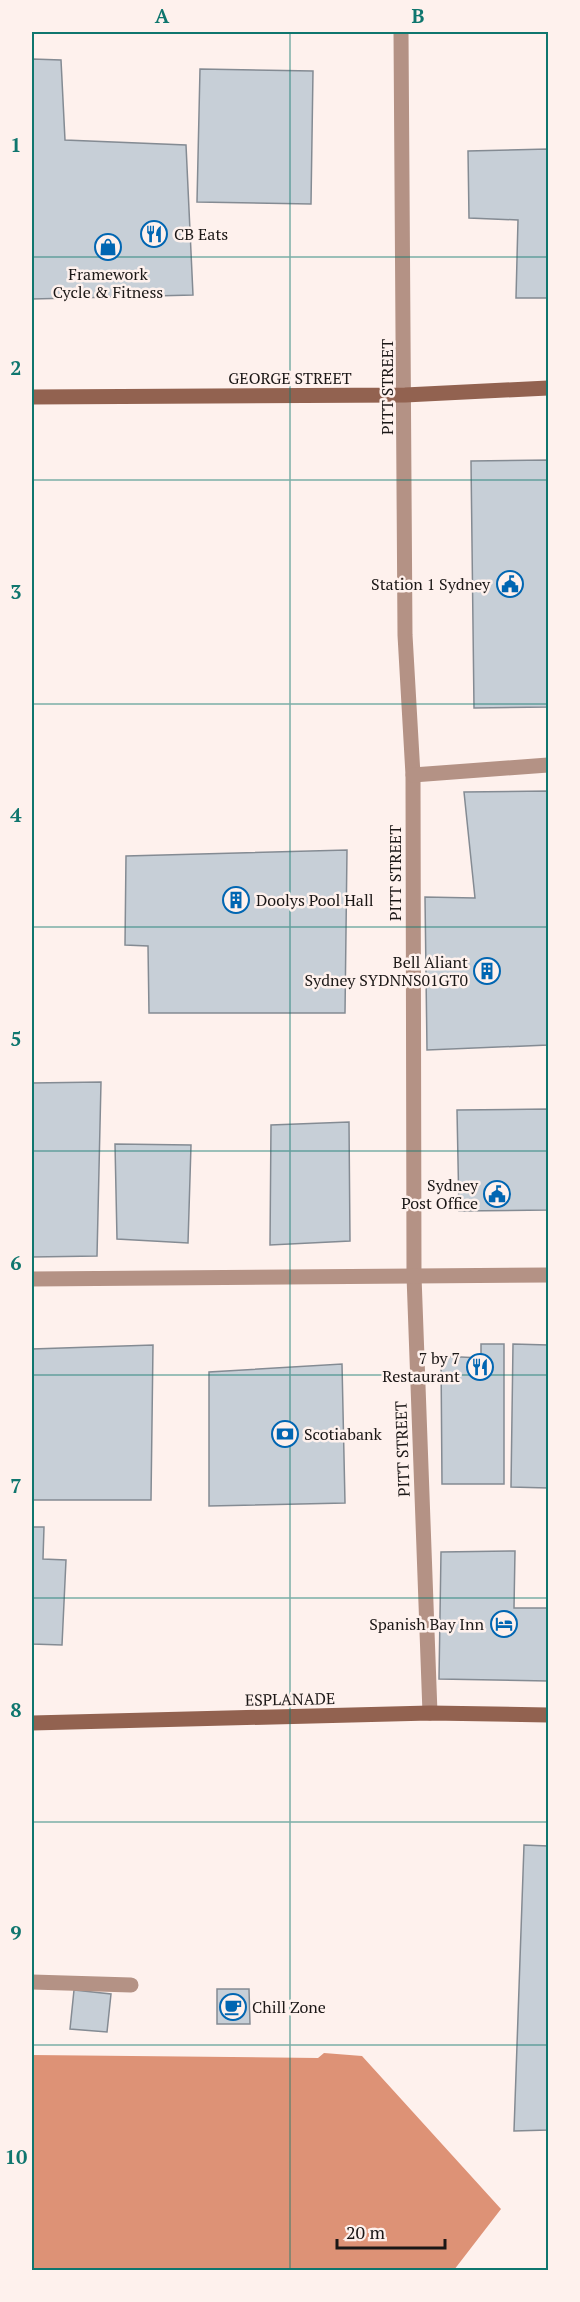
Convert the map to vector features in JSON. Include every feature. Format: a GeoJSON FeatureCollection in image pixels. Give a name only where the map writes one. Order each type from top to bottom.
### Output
{"type":"FeatureCollection","features":[{"type":"Feature","properties":{"kind":"main road","name":"GEORGE STREET"},"geometry":{"type":"LineString","coordinates":[[32,397],[405,395],[549,388]]}},
{"type":"Feature","properties":{"kind":"main road","name":"ESPLANADE"},"geometry":{"type":"LineString","coordinates":[[32,1723],[430,1713],[549,1715]]}},
{"type":"Feature","properties":{"kind":"street","name":"PITT STREET"},"geometry":{"type":"LineString","coordinates":[[401,32],[405,634],[412,775],[414,1276],[430,1713]]}},
{"type":"Feature","properties":{"kind":"street"},"geometry":{"type":"LineString","coordinates":[[412,775],[549,765]]}},
{"type":"Feature","properties":{"kind":"street"},"geometry":{"type":"LineString","coordinates":[[32,1279],[549,1275]]}},
{"type":"Feature","properties":{"kind":"street"},"geometry":{"type":"LineString","coordinates":[[32,1982],[131,1985]]}},
{"type":"Feature","properties":{"kind":"shaded area"},"geometry":{"type":"Polygon","coordinates":[[[324,2053],[362,2056],[501,2209],[454,2270],[32,2270],[32,2055],[318,2058],[324,2053]]]}},
{"type":"Feature","properties":{"kind":"building"},"geometry":{"type":"Polygon","coordinates":[[[32,59],[61,60],[65,140],[186,145],[193,295],[32,299],[32,59]]]}},
{"type":"Feature","properties":{"kind":"building"},"geometry":{"type":"Polygon","coordinates":[[[200,69],[313,71],[311,204],[197,202],[200,69]]]}},
{"type":"Feature","properties":{"kind":"building"},"geometry":{"type":"Polygon","coordinates":[[[548,149],[548,298],[516,298],[518,220],[469,218],[468,151],[548,149]]]}},
{"type":"Feature","properties":{"kind":"building","name":"Station 1 Sydney"},"geometry":{"type":"Polygon","coordinates":[[[548,460],[548,707],[474,708],[471,461],[548,460]]]}},
{"type":"Feature","properties":{"kind":"building","name":"Bell Aliant Sydney SYDNNS01GT0"},"geometry":{"type":"Polygon","coordinates":[[[548,791],[548,1045],[427,1050],[425,897],[475,898],[464,792],[548,791]]]}},
{"type":"Feature","properties":{"kind":"building","name":"Doolys Pool Hall"},"geometry":{"type":"Polygon","coordinates":[[[347,850],[345,1013],[149,1013],[148,946],[125,945],[126,856],[347,850]]]}},
{"type":"Feature","properties":{"kind":"building"},"geometry":{"type":"Polygon","coordinates":[[[101,1082],[97,1256],[32,1257],[32,1083],[101,1082]]]}},
{"type":"Feature","properties":{"kind":"building"},"geometry":{"type":"Polygon","coordinates":[[[548,1109],[548,1210],[459,1211],[457,1110],[548,1109]]]}},
{"type":"Feature","properties":{"kind":"building"},"geometry":{"type":"Polygon","coordinates":[[[349,1122],[350,1241],[270,1245],[271,1125],[349,1122]]]}},
{"type":"Feature","properties":{"kind":"building"},"geometry":{"type":"Polygon","coordinates":[[[115,1144],[191,1145],[188,1243],[117,1239],[115,1144]]]}},
{"type":"Feature","properties":{"kind":"building"},"geometry":{"type":"Polygon","coordinates":[[[481,1344],[504,1344],[504,1484],[442,1484],[441,1356],[481,1358],[481,1344]]]}},
{"type":"Feature","properties":{"kind":"building"},"geometry":{"type":"Polygon","coordinates":[[[513,1344],[548,1345],[548,1488],[511,1487],[513,1344]]]}},
{"type":"Feature","properties":{"kind":"building"},"geometry":{"type":"Polygon","coordinates":[[[153,1345],[151,1500],[32,1500],[32,1349],[153,1345]]]}},
{"type":"Feature","properties":{"kind":"building"},"geometry":{"type":"Polygon","coordinates":[[[342,1364],[345,1503],[209,1506],[209,1372],[342,1364]]]}},
{"type":"Feature","properties":{"kind":"building"},"geometry":{"type":"Polygon","coordinates":[[[32,1527],[44,1527],[43,1559],[66,1560],[62,1645],[32,1644],[32,1527]]]}},
{"type":"Feature","properties":{"kind":"building","name":"Spanish Bay Inn"},"geometry":{"type":"Polygon","coordinates":[[[515,1551],[514,1608],[548,1608],[548,1681],[439,1679],[441,1552],[515,1551]]]}},
{"type":"Feature","properties":{"kind":"building"},"geometry":{"type":"Polygon","coordinates":[[[524,1845],[548,1846],[548,2130],[514,2131],[524,1845]]]}},
{"type":"Feature","properties":{"kind":"building","name":"Chill Zone"},"geometry":{"type":"Polygon","coordinates":[[[217,1989],[249,1989],[250,2024],[217,2024],[217,1989]]]}},
{"type":"Feature","properties":{"kind":"building"},"geometry":{"type":"Polygon","coordinates":[[[74,1990],[111,1994],[107,2032],[70,2029],[74,1990]]]}},
{"type":"Feature","properties":{"kind":"place","name":"CB Eats"},"geometry":{"type":"Point","coordinates":[154,234]}},
{"type":"Feature","properties":{"kind":"place","name":"Framework Cycle & Fitness"},"geometry":{"type":"Point","coordinates":[108,247]}},
{"type":"Feature","properties":{"kind":"place","name":"Station 1 Sydney"},"geometry":{"type":"Point","coordinates":[510,584]}},
{"type":"Feature","properties":{"kind":"place","name":"Doolys Pool Hall"},"geometry":{"type":"Point","coordinates":[236,900]}},
{"type":"Feature","properties":{"kind":"place","name":"Bell Aliant Sydney SYDNNS01GT0"},"geometry":{"type":"Point","coordinates":[487,971]}},
{"type":"Feature","properties":{"kind":"place","name":"Sydney Post Office"},"geometry":{"type":"Point","coordinates":[497,1194]}},
{"type":"Feature","properties":{"kind":"place","name":"7 by 7 Restaurant"},"geometry":{"type":"Point","coordinates":[480,1367]}},
{"type":"Feature","properties":{"kind":"place","name":"Scotiabank"},"geometry":{"type":"Point","coordinates":[285,1434]}},
{"type":"Feature","properties":{"kind":"place","name":"Spanish Bay Inn"},"geometry":{"type":"Point","coordinates":[504,1624]}},
{"type":"Feature","properties":{"kind":"place","name":"Chill Zone"},"geometry":{"type":"Point","coordinates":[233,2007]}}]}
